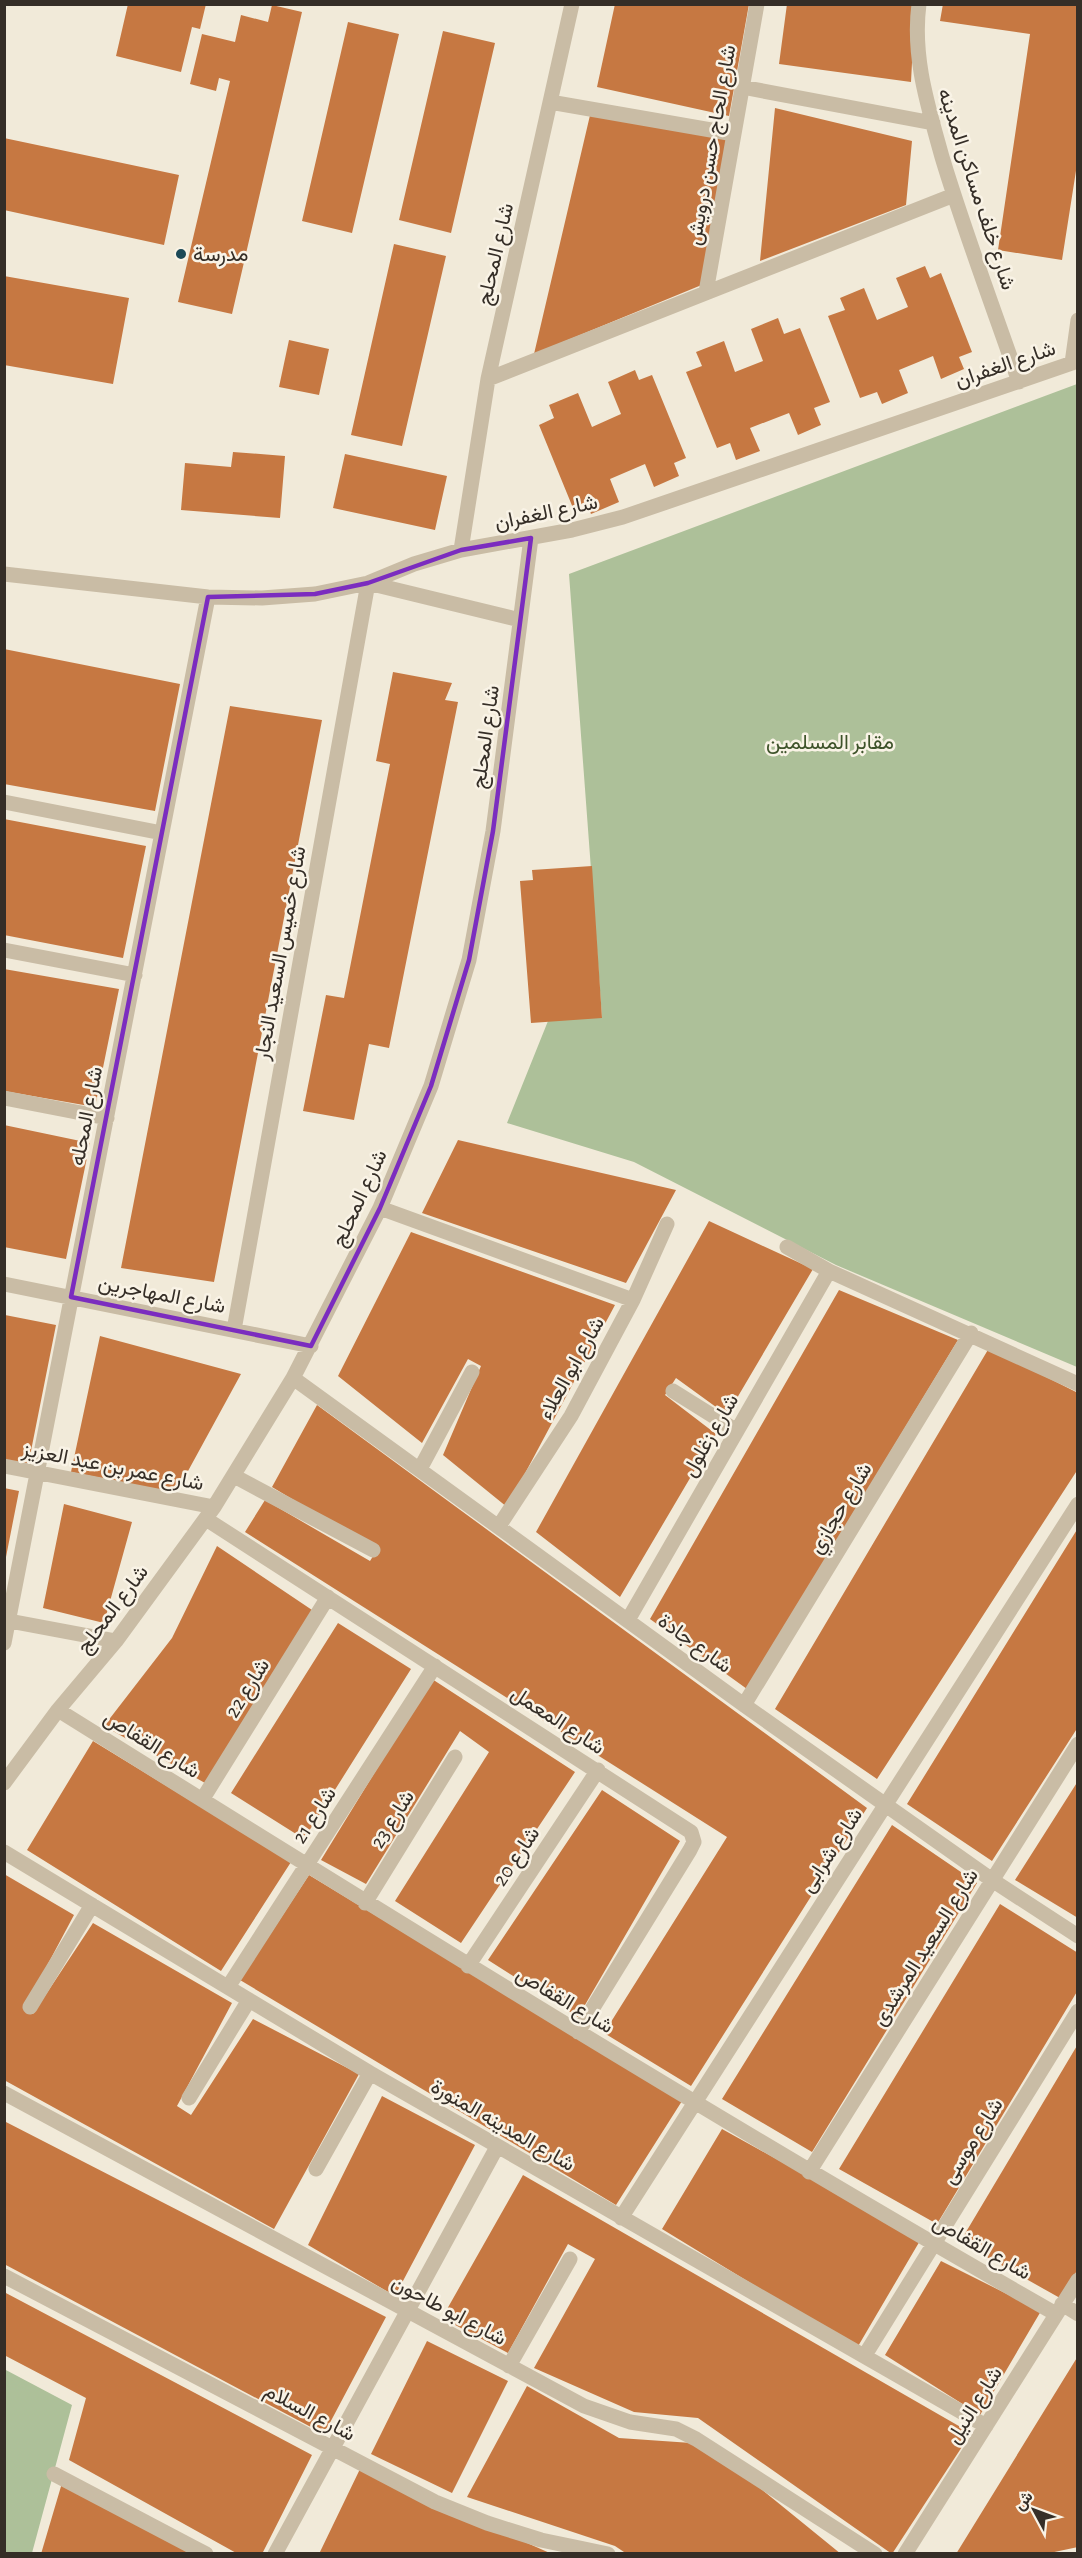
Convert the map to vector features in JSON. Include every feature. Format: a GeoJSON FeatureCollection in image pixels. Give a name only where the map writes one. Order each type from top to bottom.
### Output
{"type":"FeatureCollection","features":[{"type":"Feature","properties":{"kind":"street","name":"شارع المحلج"},"geometry":{"type":"LineString","coordinates":[[461,550],[488,379],[572,4]]}},
{"type":"Feature","properties":{"kind":"street","name":"شارع الحاج حسن درويش"},"geometry":{"type":"LineString","coordinates":[[706,292],[757,4]]}},
{"type":"Feature","properties":{"kind":"street","name":"شارع خلف مساكن المدينه"},"geometry":{"type":"LineString","coordinates":[[919,4],[916,23],[917,57],[933,123],[954,195],[1019,382]]}},
{"type":"Feature","properties":{"kind":"street"},"geometry":{"type":"LineString","coordinates":[[742,87],[933,123]]}},
{"type":"Feature","properties":{"kind":"street"},"geometry":{"type":"LineString","coordinates":[[550,102],[734,134]]}},
{"type":"Feature","properties":{"kind":"street"},"geometry":{"type":"LineString","coordinates":[[488,379],[954,195]]}},
{"type":"Feature","properties":{"kind":"street"},"geometry":{"type":"LineString","coordinates":[[1075,362],[1077,321]]}},
{"type":"Feature","properties":{"kind":"street","name":"شارع الغفران"},"geometry":{"type":"LineString","coordinates":[[4,574],[207,597],[261,598],[304,595],[368,582],[414,564],[461,550],[531,538],[624,517],[1075,362]]}},
{"type":"Feature","properties":{"kind":"street","name":"شارع المحلج"},"geometry":{"type":"LineString","coordinates":[[4,1783],[10,1766],[116,1641],[210,1513],[311,1346],[380,1208],[430,1086],[469,960],[493,831],[531,538]]}},
{"type":"Feature","properties":{"kind":"street"},"geometry":{"type":"LineString","coordinates":[[368,582],[520,621]]}},
{"type":"Feature","properties":{"kind":"street","name":"شارع خميس السعيد النجار"},"geometry":{"type":"LineString","coordinates":[[234,1330],[368,582]]}},
{"type":"Feature","properties":{"kind":"street","name":"شارع المحله"},"geometry":{"type":"LineString","coordinates":[[4,1642],[6,1620],[107,1118],[207,597]]}},
{"type":"Feature","properties":{"kind":"street"},"geometry":{"type":"LineString","coordinates":[[4,802],[162,832]]}},
{"type":"Feature","properties":{"kind":"street"},"geometry":{"type":"LineString","coordinates":[[4,950],[135,975]]}},
{"type":"Feature","properties":{"kind":"street"},"geometry":{"type":"LineString","coordinates":[[4,1098],[107,1118]]}},
{"type":"Feature","properties":{"kind":"street"},"geometry":{"type":"LineString","coordinates":[[380,1208],[633,1300]]}},
{"type":"Feature","properties":{"kind":"street","name":"شارع ابو العلاء"},"geometry":{"type":"LineString","coordinates":[[499,1526],[571,1416],[633,1300],[667,1224]]}},
{"type":"Feature","properties":{"kind":"street"},"geometry":{"type":"LineString","coordinates":[[787,1247],[829,1271],[971,1333],[1077,1383]]}},
{"type":"Feature","properties":{"kind":"street","name":"شارع زغلول"},"geometry":{"type":"LineString","coordinates":[[628,1620],[829,1271]]}},
{"type":"Feature","properties":{"kind":"street","name":"شارع المهاجرين"},"geometry":{"type":"LineString","coordinates":[[4,1284],[311,1346]]}},
{"type":"Feature","properties":{"kind":"street","name":"شارع حجازي"},"geometry":{"type":"LineString","coordinates":[[744,1705],[971,1333]]}},
{"type":"Feature","properties":{"kind":"street"},"geometry":{"type":"LineString","coordinates":[[420,1469],[472,1372]]}},
{"type":"Feature","properties":{"kind":"street","name":"شارع جادة"},"geometry":{"type":"LineString","coordinates":[[293,1378],[744,1705],[992,1880],[1077,1936]]}},
{"type":"Feature","properties":{"kind":"street"},"geometry":{"type":"LineString","coordinates":[[673,1391],[737,1431]]}},
{"type":"Feature","properties":{"kind":"street","name":"شارع عمر بن عبد العزيز"},"geometry":{"type":"LineString","coordinates":[[4,1466],[210,1513]]}},
{"type":"Feature","properties":{"kind":"street"},"geometry":{"type":"LineString","coordinates":[[234,1476],[373,1550]]}},
{"type":"Feature","properties":{"kind":"street","name":"شارع شرابى"},"geometry":{"type":"LineString","coordinates":[[621,2218],[1077,1504]]}},
{"type":"Feature","properties":{"kind":"street","name":"شارع المعمل"},"geometry":{"type":"LineString","coordinates":[[210,1513],[328,1597],[692,1832],[694,1842],[578,2032]]}},
{"type":"Feature","properties":{"kind":"street","name":"شارع 22"},"geometry":{"type":"LineString","coordinates":[[202,1800],[328,1597]]}},
{"type":"Feature","properties":{"kind":"street"},"geometry":{"type":"LineString","coordinates":[[6,1620],[116,1641]]}},
{"type":"Feature","properties":{"kind":"street","name":"شارع 21"},"geometry":{"type":"LineString","coordinates":[[228,1987],[435,1666]]}},
{"type":"Feature","properties":{"kind":"street","name":"شارع القفاص"},"geometry":{"type":"LineString","coordinates":[[58,1710],[365,1903],[809,2172],[933,2244],[1059,2309],[1077,2314]]}},
{"type":"Feature","properties":{"kind":"street","name":"شارع السعيد المرشدى"},"geometry":{"type":"LineString","coordinates":[[809,2172],[1077,1744]]}},
{"type":"Feature","properties":{"kind":"street","name":"شارع 23"},"geometry":{"type":"LineString","coordinates":[[365,1903],[456,1757]]}},
{"type":"Feature","properties":{"kind":"street","name":"شارع 20"},"geometry":{"type":"LineString","coordinates":[[468,1966],[598,1770]]}},
{"type":"Feature","properties":{"kind":"street","name":"شارع المدينه المنورة"},"geometry":{"type":"LineString","coordinates":[[4,1852],[370,2073],[986,2426]]}},
{"type":"Feature","properties":{"kind":"street"},"geometry":{"type":"LineString","coordinates":[[30,2007],[92,1905]]}},
{"type":"Feature","properties":{"kind":"street"},"geometry":{"type":"LineString","coordinates":[[189,2098],[249,2000]]}},
{"type":"Feature","properties":{"kind":"street","name":"شارع موسى"},"geometry":{"type":"LineString","coordinates":[[865,2355],[1077,2011]]}},
{"type":"Feature","properties":{"kind":"street"},"geometry":{"type":"LineString","coordinates":[[316,2169],[370,2073]]}},
{"type":"Feature","properties":{"kind":"street","name":"شارع ابو طاحون"},"geometry":{"type":"LineString","coordinates":[[4,2093],[584,2406],[607,2416],[676,2429],[696,2439],[875,2553]]}},
{"type":"Feature","properties":{"kind":"street"},"geometry":{"type":"LineString","coordinates":[[275,2553],[497,2147]]}},
{"type":"Feature","properties":{"kind":"street"},"geometry":{"type":"LineString","coordinates":[[509,2366],[570,2259]]}},
{"type":"Feature","properties":{"kind":"street","name":"شارع السلام"},"geometry":{"type":"LineString","coordinates":[[4,2276],[435,2502],[487,2523],[541,2540],[608,2553]]}},
{"type":"Feature","properties":{"kind":"street","name":"شارع النيل"},"geometry":{"type":"LineString","coordinates":[[905,2553],[1077,2280]]}},
{"type":"Feature","properties":{"kind":"street"},"geometry":{"type":"LineString","coordinates":[[54,2474],[206,2553]]}},
{"type":"Feature","properties":{"kind":"highlighted area"},"geometry":{"type":"Polygon","coordinates":[[[531,538],[493,831],[469,960],[431,1086],[380,1208],[311,1346],[71,1297],[208,597],[315,594],[368,583],[461,550],[531,538]]]}},
{"type":"Feature","properties":{"kind":"green space","name":"مقابر المسلمين"},"geometry":{"type":"Polygon","coordinates":[[[1077,384],[1077,1367],[836,1265],[634,1162],[507,1123],[548,1021],[602,1017],[569,574],[1077,384]]]}},
{"type":"Feature","properties":{"kind":"green space"},"geometry":{"type":"Polygon","coordinates":[[[4,2369],[72,2405],[32,2553],[5,2553],[4,2369]]]}},
{"type":"Feature","properties":{"kind":"building"},"geometry":{"type":"Polygon","coordinates":[[[128,4],[206,4],[200,29],[192,27],[181,72],[116,56],[128,4]]]}},
{"type":"Feature","properties":{"kind":"building"},"geometry":{"type":"Polygon","coordinates":[[[615,4],[749,4],[729,116],[597,87],[615,4]]]}},
{"type":"Feature","properties":{"kind":"building"},"geometry":{"type":"Polygon","coordinates":[[[787,4],[915,4],[911,82],[779,64],[787,4]]]}},
{"type":"Feature","properties":{"kind":"building"},"geometry":{"type":"Polygon","coordinates":[[[943,4],[1078,4],[1078,158],[1062,260],[998,250],[1030,34],[940,21],[943,4]]]}},
{"type":"Feature","properties":{"kind":"building"},"geometry":{"type":"Polygon","coordinates":[[[272,5],[302,12],[232,314],[178,302],[230,81],[219,78],[216,91],[190,84],[202,34],[235,42],[241,15],[268,22],[272,5]]]}},
{"type":"Feature","properties":{"kind":"building"},"geometry":{"type":"Polygon","coordinates":[[[348,22],[399,34],[352,233],[302,221],[348,22]]]}},
{"type":"Feature","properties":{"kind":"building"},"geometry":{"type":"Polygon","coordinates":[[[443,31],[495,43],[451,233],[399,220],[443,31]]]}},
{"type":"Feature","properties":{"kind":"building"},"geometry":{"type":"Polygon","coordinates":[[[775,108],[912,141],[906,205],[760,261],[775,108]]]}},
{"type":"Feature","properties":{"kind":"building"},"geometry":{"type":"Polygon","coordinates":[[[591,111],[728,135],[704,284],[534,354],[591,111]]]}},
{"type":"Feature","properties":{"kind":"building"},"geometry":{"type":"Polygon","coordinates":[[[4,138],[179,175],[164,245],[4,210],[4,138]]]}},
{"type":"Feature","properties":{"kind":"building"},"geometry":{"type":"Polygon","coordinates":[[[394,244],[446,256],[402,446],[351,435],[394,244]]]}},
{"type":"Feature","properties":{"kind":"building"},"geometry":{"type":"Polygon","coordinates":[[[925,266],[930,278],[941,273],[972,352],[959,357],[964,369],[941,379],[933,356],[899,370],[908,393],[882,404],[877,392],[860,398],[828,316],[845,310],[840,298],[864,288],[877,320],[908,307],[896,278],[925,266]]]}},
{"type":"Feature","properties":{"kind":"building"},"geometry":{"type":"Polygon","coordinates":[[[4,276],[129,298],[113,384],[4,365],[4,276]]]}},
{"type":"Feature","properties":{"kind":"building"},"geometry":{"type":"Polygon","coordinates":[[[778,318],[784,334],[800,328],[830,402],[814,408],[821,425],[798,435],[789,413],[750,428],[760,451],[736,460],[730,443],[717,448],[686,372],[702,366],[696,352],[724,341],[735,372],[763,361],[751,329],[778,318]]]}},
{"type":"Feature","properties":{"kind":"building"},"geometry":{"type":"Polygon","coordinates":[[[289,340],[329,349],[319,395],[279,387],[289,340]]]}},
{"type":"Feature","properties":{"kind":"building"},"geometry":{"type":"Polygon","coordinates":[[[635,370],[639,380],[652,375],[686,458],[674,463],[679,476],[654,487],[645,464],[610,479],[619,502],[591,514],[586,502],[573,508],[539,425],[554,418],[549,405],[578,393],[592,427],[621,414],[608,382],[635,370]]]}},
{"type":"Feature","properties":{"kind":"building"},"geometry":{"type":"Polygon","coordinates":[[[233,452],[285,456],[280,518],[181,510],[185,463],[231,467],[233,452]]]}},
{"type":"Feature","properties":{"kind":"building"},"geometry":{"type":"Polygon","coordinates":[[[345,454],[447,476],[435,530],[333,508],[345,454]]]}},
{"type":"Feature","properties":{"kind":"building"},"geometry":{"type":"Polygon","coordinates":[[[4,649],[180,684],[155,811],[4,784],[4,649]]]}},
{"type":"Feature","properties":{"kind":"building"},"geometry":{"type":"Polygon","coordinates":[[[393,672],[452,683],[445,700],[458,702],[389,1048],[369,1044],[354,1120],[303,1111],[326,995],[344,998],[390,764],[376,761],[393,672]]]}},
{"type":"Feature","properties":{"kind":"building"},"geometry":{"type":"Polygon","coordinates":[[[230,706],[322,720],[214,1282],[121,1268],[230,706]]]}},
{"type":"Feature","properties":{"kind":"building"},"geometry":{"type":"Polygon","coordinates":[[[4,819],[146,846],[123,958],[4,935],[4,819]]]}},
{"type":"Feature","properties":{"kind":"building"},"geometry":{"type":"Polygon","coordinates":[[[592,866],[602,1018],[531,1023],[520,881],[533,880],[532,870],[592,866]]]}},
{"type":"Feature","properties":{"kind":"building"},"geometry":{"type":"Polygon","coordinates":[[[4,969],[119,989],[95,1107],[4,1091],[4,969]]]}},
{"type":"Feature","properties":{"kind":"building"},"geometry":{"type":"Polygon","coordinates":[[[4,1125],[90,1143],[66,1259],[4,1247],[4,1125]]]}},
{"type":"Feature","properties":{"kind":"building"},"geometry":{"type":"Polygon","coordinates":[[[458,1140],[676,1190],[626,1283],[422,1213],[458,1140]]]}},
{"type":"Feature","properties":{"kind":"building"},"geometry":{"type":"Polygon","coordinates":[[[709,1221],[813,1269],[727,1415],[676,1378],[665,1395],[716,1434],[620,1597],[536,1532],[709,1221]]]}},
{"type":"Feature","properties":{"kind":"building"},"geometry":{"type":"Polygon","coordinates":[[[411,1232],[615,1305],[507,1507],[443,1455],[481,1366],[468,1359],[422,1443],[338,1376],[411,1232]]]}},
{"type":"Feature","properties":{"kind":"building"},"geometry":{"type":"Polygon","coordinates":[[[839,1290],[958,1340],[747,1689],[650,1619],[839,1290]]]}},
{"type":"Feature","properties":{"kind":"building"},"geometry":{"type":"Polygon","coordinates":[[[5,1315],[56,1325],[28,1466],[5,1461],[5,1315]]]}},
{"type":"Feature","properties":{"kind":"building"},"geometry":{"type":"Polygon","coordinates":[[[100,1336],[241,1374],[176,1493],[71,1472],[100,1336]]]}},
{"type":"Feature","properties":{"kind":"building"},"geometry":{"type":"Polygon","coordinates":[[[989,1348],[1078,1393],[1078,1469],[877,1779],[775,1709],[989,1348]]]}},
{"type":"Feature","properties":{"kind":"building"},"geometry":{"type":"Polygon","coordinates":[[[317,1405],[867,1808],[691,2086],[604,2033],[727,1837],[245,1532],[265,1500],[370,1561],[377,1550],[272,1487],[317,1405]]]}},
{"type":"Feature","properties":{"kind":"building"},"geometry":{"type":"Polygon","coordinates":[[[4,1488],[19,1491],[6,1557],[4,1557],[4,1488]]]}},
{"type":"Feature","properties":{"kind":"building"},"geometry":{"type":"Polygon","coordinates":[[[64,1504],[132,1522],[104,1623],[43,1608],[64,1504]]]}},
{"type":"Feature","properties":{"kind":"building"},"geometry":{"type":"Polygon","coordinates":[[[1078,1528],[1078,1727],[992,1861],[907,1804],[1078,1528]]]}},
{"type":"Feature","properties":{"kind":"building"},"geometry":{"type":"Polygon","coordinates":[[[217,1546],[315,1612],[205,1783],[104,1726],[172,1638],[217,1546]]]}},
{"type":"Feature","properties":{"kind":"building"},"geometry":{"type":"Polygon","coordinates":[[[338,1623],[411,1669],[304,1839],[231,1793],[338,1623]]]}},
{"type":"Feature","properties":{"kind":"building"},"geometry":{"type":"Polygon","coordinates":[[[432,1679],[575,1772],[461,1943],[395,1901],[489,1752],[460,1731],[366,1884],[321,1860],[432,1679]]]}},
{"type":"Feature","properties":{"kind":"building"},"geometry":{"type":"Polygon","coordinates":[[[93,1741],[291,1862],[221,1971],[27,1850],[93,1741]]]}},
{"type":"Feature","properties":{"kind":"building"},"geometry":{"type":"Polygon","coordinates":[[[1078,1781],[1078,1918],[1015,1880],[1078,1781]]]}},
{"type":"Feature","properties":{"kind":"building"},"geometry":{"type":"Polygon","coordinates":[[[602,1790],[680,1841],[578,2017],[488,1960],[602,1790]]]}},
{"type":"Feature","properties":{"kind":"building"},"geometry":{"type":"Polygon","coordinates":[[[892,1825],[977,1883],[812,2152],[722,2099],[892,1825]]]}},
{"type":"Feature","properties":{"kind":"building"},"geometry":{"type":"Polygon","coordinates":[[[4,1874],[74,1915],[24,2009],[33,2014],[93,1923],[232,2003],[177,2106],[191,2115],[253,2019],[359,2074],[274,2229],[4,2080],[4,1874]]]}},
{"type":"Feature","properties":{"kind":"building"},"geometry":{"type":"Polygon","coordinates":[[[309,1875],[682,2101],[616,2205],[240,1980],[309,1875]]]}},
{"type":"Feature","properties":{"kind":"building"},"geometry":{"type":"Polygon","coordinates":[[[1000,1904],[1078,1953],[1078,1990],[937,2224],[839,2169],[1000,1904]]]}},
{"type":"Feature","properties":{"kind":"building"},"geometry":{"type":"Polygon","coordinates":[[[1078,2044],[1078,2269],[1060,2298],[960,2242],[1078,2044]]]}},
{"type":"Feature","properties":{"kind":"building"},"geometry":{"type":"Polygon","coordinates":[[[382,2096],[475,2145],[395,2296],[308,2245],[382,2096]]]}},
{"type":"Feature","properties":{"kind":"building"},"geometry":{"type":"Polygon","coordinates":[[[4,2121],[386,2317],[324,2434],[4,2264],[4,2121]]]}},
{"type":"Feature","properties":{"kind":"building"},"geometry":{"type":"Polygon","coordinates":[[[722,2129],[921,2239],[857,2348],[662,2229],[722,2129]]]}},
{"type":"Feature","properties":{"kind":"building"},"geometry":{"type":"Polygon","coordinates":[[[523,2175],[971,2433],[892,2554],[698,2418],[634,2412],[534,2368],[595,2259],[568,2244],[508,2353],[442,2318],[523,2175]]]}},
{"type":"Feature","properties":{"kind":"building"},"geometry":{"type":"Polygon","coordinates":[[[941,2261],[1041,2311],[980,2415],[885,2355],[941,2261]]]}},
{"type":"Feature","properties":{"kind":"building"},"geometry":{"type":"Polygon","coordinates":[[[4,2292],[312,2455],[262,2554],[238,2554],[69,2460],[86,2398],[4,2355],[4,2292]]]}},
{"type":"Feature","properties":{"kind":"building"},"geometry":{"type":"Polygon","coordinates":[[[427,2341],[508,2381],[452,2493],[371,2454],[427,2341]]]}},
{"type":"Feature","properties":{"kind":"building"},"geometry":{"type":"Polygon","coordinates":[[[1078,2356],[1078,2547],[1045,2554],[956,2554],[1078,2356]]]}},
{"type":"Feature","properties":{"kind":"building"},"geometry":{"type":"Polygon","coordinates":[[[527,2386],[619,2438],[706,2444],[841,2554],[627,2554],[615,2546],[467,2497],[527,2386]]]}},
{"type":"Feature","properties":{"kind":"building"},"geometry":{"type":"Polygon","coordinates":[[[360,2469],[552,2554],[319,2554],[360,2469]]]}},
{"type":"Feature","properties":{"kind":"building"},"geometry":{"type":"Polygon","coordinates":[[[62,2483],[198,2554],[41,2554],[62,2483]]]}},
{"type":"Feature","properties":{"kind":"place","name":"مدرسة"},"geometry":{"type":"Point","coordinates":[181,254]}}]}
